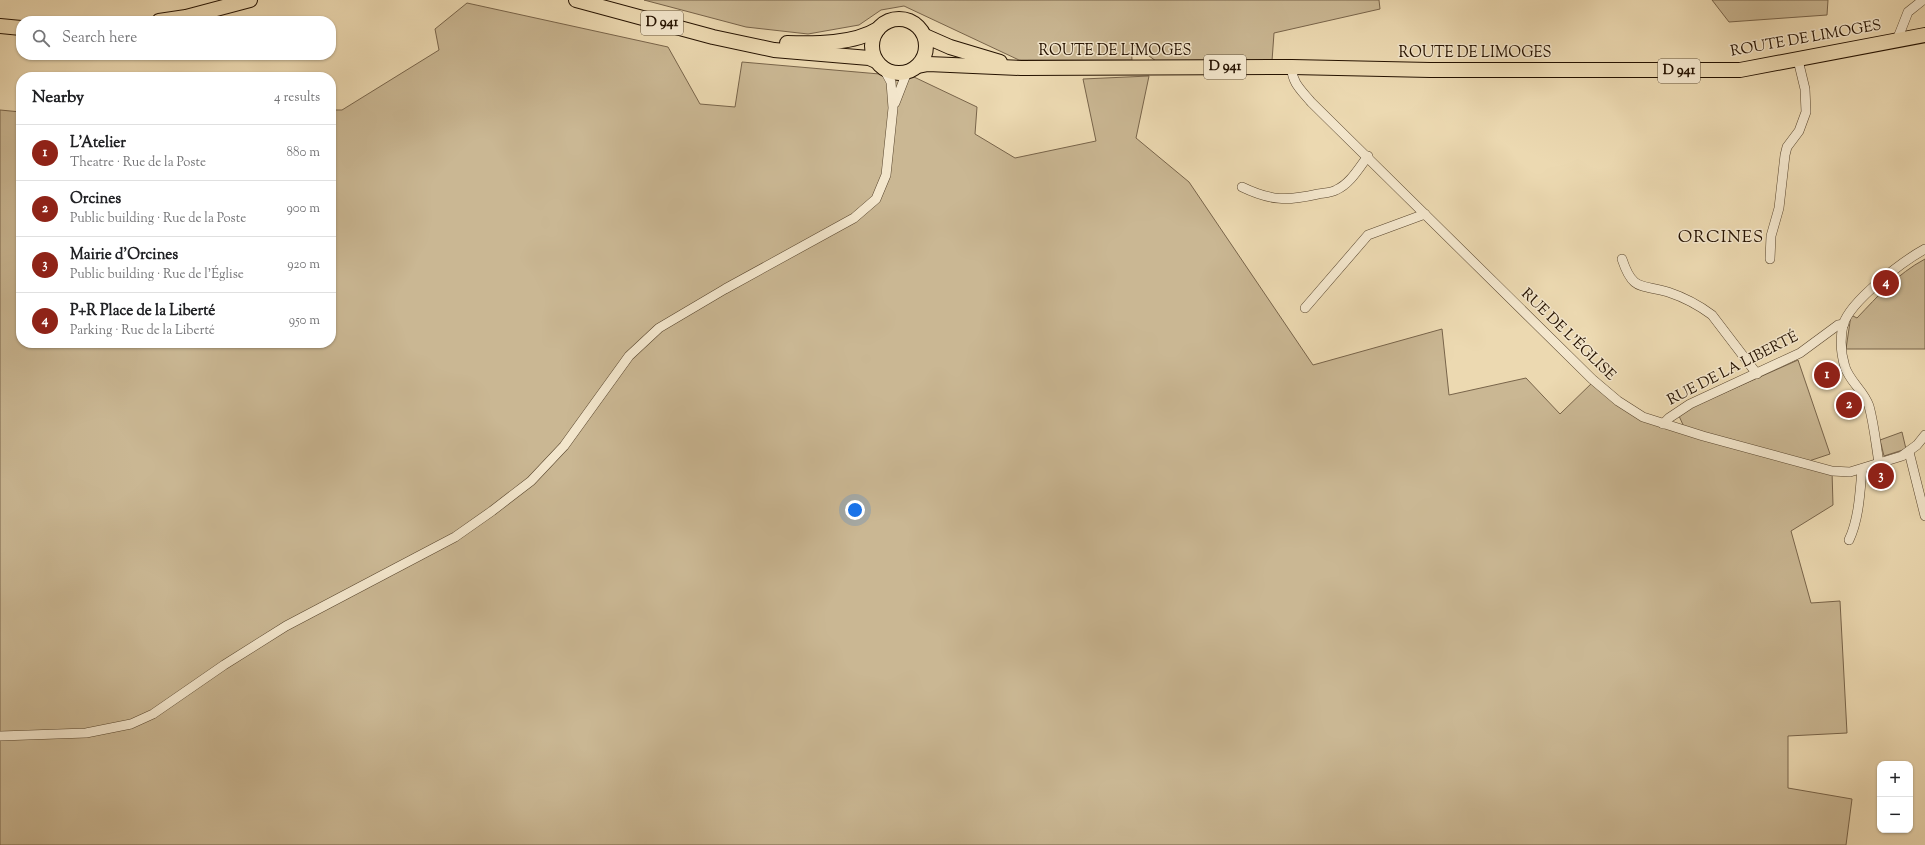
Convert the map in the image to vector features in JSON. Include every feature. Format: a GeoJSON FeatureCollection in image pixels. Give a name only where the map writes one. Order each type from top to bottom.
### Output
{"type":"FeatureCollection","features":[{"type":"Feature","properties":{"kind":"main road"},"geometry":{"type":"LineString","coordinates":[[190,16],[250,0]]}},
{"type":"Feature","properties":{"kind":"main road","name":"D 941"},"geometry":{"type":"LineString","coordinates":[[576,0],[713,36],[774,50],[869,58],[880,65]]}},
{"type":"Feature","properties":{"kind":"main road"},"geometry":{"type":"LineString","coordinates":[[904,19],[912,22],[920,28],[924,36],[926,52],[912,69],[895,73],[880,65],[872,45],[874,36],[878,29],[890,21],[904,19]]}},
{"type":"Feature","properties":{"kind":"main road"},"geometry":{"type":"LineString","coordinates":[[0,26],[16,28]]}},
{"type":"Feature","properties":{"kind":"main road","name":"D 941"},"geometry":{"type":"LineString","coordinates":[[749,44],[824,43],[868,35],[878,29]]}},
{"type":"Feature","properties":{"kind":"main road","name":"ROUTE DE LIMOGES"},"geometry":{"type":"LineString","coordinates":[[912,69],[928,64],[1021,68],[1292,67],[1430,70],[1735,70],[1798,60],[1925,35]]}},
{"type":"Feature","properties":{"kind":"main road","name":"ROUTE DE LIMOGES"},"geometry":{"type":"LineString","coordinates":[[924,36],[950,47],[1021,68]]}},
{"type":"Feature","properties":{"kind":"street"},"geometry":{"type":"LineString","coordinates":[[1897,40],[1908,12],[1923,0]]}},
{"type":"Feature","properties":{"kind":"street"},"geometry":{"type":"LineString","coordinates":[[1770,259],[1771,236],[1779,208],[1785,155],[1787,147],[1799,131],[1806,112],[1805,89],[1798,60]]}},
{"type":"Feature","properties":{"kind":"street"},"geometry":{"type":"LineString","coordinates":[[880,65],[891,82],[894,108]]}},
{"type":"Feature","properties":{"kind":"street","name":"RUE DE L'ÉGLISE"},"geometry":{"type":"LineString","coordinates":[[1292,67],[1291,75],[1311,102],[1368,156],[1598,385],[1618,401],[1643,417],[1663,424],[1832,471],[1850,472],[1909,452]]}},
{"type":"Feature","properties":{"kind":"street"},"geometry":{"type":"LineString","coordinates":[[0,736],[86,733],[131,724],[153,714],[224,665],[286,626],[455,537],[492,511],[531,481],[564,446],[628,356],[659,328],[725,289],[854,218],[876,199],[886,175],[894,108],[900,87],[912,69]]}},
{"type":"Feature","properties":{"kind":"street"},"geometry":{"type":"LineString","coordinates":[[1242,187],[1261,196],[1282,200],[1307,197],[1336,190],[1352,178],[1368,156]]}},
{"type":"Feature","properties":{"kind":"street"},"geometry":{"type":"LineString","coordinates":[[1305,308],[1311,299],[1368,235],[1425,214]]}},
{"type":"Feature","properties":{"kind":"street","name":"RUE DE LA LIBERTÉ"},"geometry":{"type":"LineString","coordinates":[[1663,424],[1669,418],[1690,404],[1800,353],[1838,325],[1844,324],[1849,313],[1875,285],[1899,264],[1925,249]]}},
{"type":"Feature","properties":{"kind":"street"},"geometry":{"type":"LineString","coordinates":[[1622,259],[1628,276],[1640,286],[1675,295],[1704,309],[1712,315],[1757,374]]}},
{"type":"Feature","properties":{"kind":"street"},"geometry":{"type":"LineString","coordinates":[[1844,324],[1842,352],[1846,369],[1864,395],[1869,407],[1879,463]]}},
{"type":"Feature","properties":{"kind":"street"},"geometry":{"type":"LineString","coordinates":[[1925,435],[1909,452],[1925,516]]}},
{"type":"Feature","properties":{"kind":"street"},"geometry":{"type":"LineString","coordinates":[[1849,540],[1852,533],[1859,498],[1862,469]]}},
{"type":"Feature","properties":{"kind":"shaded area"},"geometry":{"type":"Polygon","coordinates":[[[644,0],[1379,0],[1380,9],[1274,33],[1272,61],[1156,61],[1131,43],[1132,60],[1019,60],[904,6],[881,10],[859,25],[808,34],[746,27],[644,0]]]}},
{"type":"Feature","properties":{"kind":"shaded area"},"geometry":{"type":"Polygon","coordinates":[[[1712,0],[1828,0],[1827,15],[1729,22],[1712,0]]]}},
{"type":"Feature","properties":{"kind":"shaded area"},"geometry":{"type":"Polygon","coordinates":[[[467,3],[668,47],[700,104],[735,107],[742,62],[914,77],[977,107],[975,134],[1015,158],[1096,141],[1083,79],[1149,76],[1136,138],[1189,182],[1313,365],[1442,329],[1449,395],[1526,378],[1560,414],[1594,381],[1643,417],[1832,471],[1833,505],[1791,531],[1811,603],[1840,601],[1847,733],[1788,736],[1788,788],[1852,799],[1846,845],[0,845],[0,110],[16,112],[16,348],[336,348],[336,110],[342,110],[439,50],[435,29],[467,3]]]}},
{"type":"Feature","properties":{"kind":"shaded area"},"geometry":{"type":"Polygon","coordinates":[[[1925,259],[1925,349],[1846,349],[1851,315],[1857,318],[1897,278],[1925,259]]]}},
{"type":"Feature","properties":{"kind":"shaded area"},"geometry":{"type":"Polygon","coordinates":[[[1798,360],[1830,454],[1806,462],[1684,427],[1679,416],[1690,408],[1798,360]]]}},
{"type":"Feature","properties":{"kind":"shaded area"},"geometry":{"type":"Polygon","coordinates":[[[1902,432],[1906,449],[1884,456],[1880,440],[1902,432]]]}},
{"type":"Feature","properties":{"kind":"place","name":"P+R Place de la Liberté"},"geometry":{"type":"Point","coordinates":[1886,283]}},
{"type":"Feature","properties":{"kind":"place","name":"L'Atelier"},"geometry":{"type":"Point","coordinates":[1827,375]}},
{"type":"Feature","properties":{"kind":"place","name":"Orcines"},"geometry":{"type":"Point","coordinates":[1849,405]}},
{"type":"Feature","properties":{"kind":"place","name":"Mairie d'Orcines"},"geometry":{"type":"Point","coordinates":[1881,476]}},
{"type":"Feature","properties":{"kind":"district","name":"ORCINES"},"geometry":{"type":"Point","coordinates":[1721,238]}}]}
